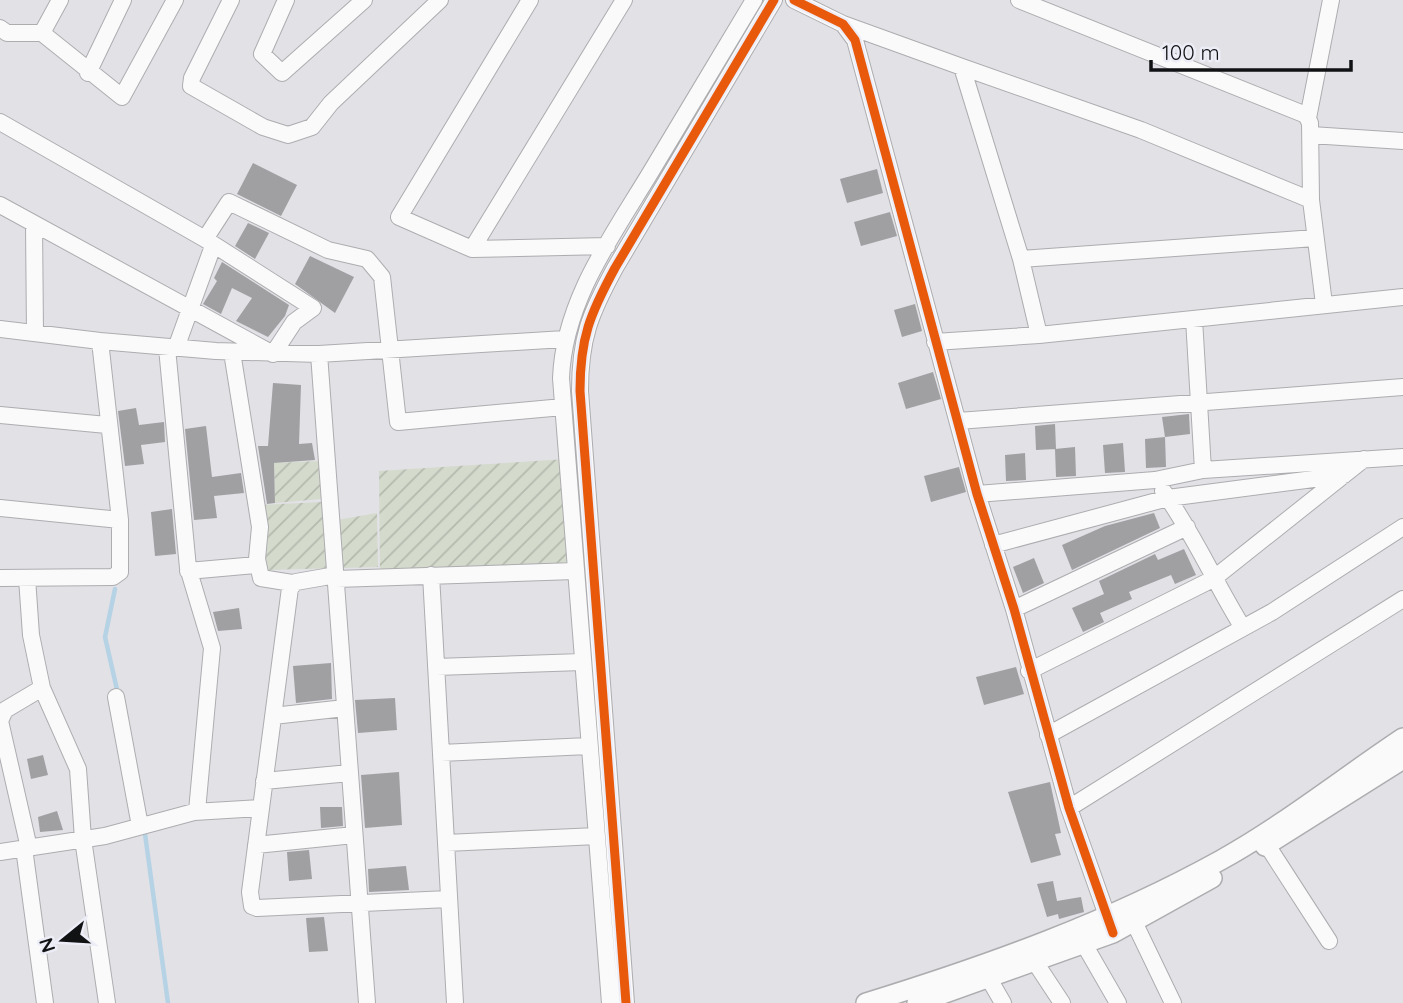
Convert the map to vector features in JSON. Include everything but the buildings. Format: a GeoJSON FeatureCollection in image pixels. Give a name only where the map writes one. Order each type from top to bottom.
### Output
{"type":"FeatureCollection","features":[{"type":"Feature","properties":{"kind":"main road"},"geometry":{"type":"LineString","coordinates":[[930,1001],[988,977],[1084,944],[1111,925],[1228,856],[1403,738]]}},
{"type":"Feature","properties":{"kind":"main road"},"geometry":{"type":"LineString","coordinates":[[866,1003],[1111,925],[1135,924],[1403,759]]}},
{"type":"Feature","properties":{"kind":"street"},"geometry":{"type":"LineString","coordinates":[[42,33],[60,0]]}},
{"type":"Feature","properties":{"kind":"street"},"geometry":{"type":"LineString","coordinates":[[88,73],[123,0]]}},
{"type":"Feature","properties":{"kind":"street"},"geometry":{"type":"LineString","coordinates":[[0,28],[7,33],[42,33],[88,73],[122,97],[175,0]]}},
{"type":"Feature","properties":{"kind":"street"},"geometry":{"type":"LineString","coordinates":[[231,0],[192,78],[191,86],[263,127],[288,135],[312,127],[331,103],[440,0]]}},
{"type":"Feature","properties":{"kind":"street"},"geometry":{"type":"LineString","coordinates":[[286,0],[262,54],[282,73],[364,0]]}},
{"type":"Feature","properties":{"kind":"street"},"geometry":{"type":"LineString","coordinates":[[530,0],[398,216],[472,249],[607,246]]}},
{"type":"Feature","properties":{"kind":"street"},"geometry":{"type":"LineString","coordinates":[[472,249],[624,0]]}},
{"type":"Feature","properties":{"kind":"street"},"geometry":{"type":"LineString","coordinates":[[610,1003],[561,378],[565,339],[573,309],[607,246],[754,0]]}},
{"type":"Feature","properties":{"kind":"street"},"geometry":{"type":"LineString","coordinates":[[626,1003],[580,404],[581,347],[593,310],[615,268],[774,0]]}},
{"type":"Feature","properties":{"kind":"street"},"geometry":{"type":"LineString","coordinates":[[794,0],[843,24],[1141,130],[1311,200]]}},
{"type":"Feature","properties":{"kind":"street"},"geometry":{"type":"LineString","coordinates":[[1019,0],[1308,118]]}},
{"type":"Feature","properties":{"kind":"street"},"geometry":{"type":"LineString","coordinates":[[1324,304],[1311,200],[1311,135],[1308,118],[1331,0]]}},
{"type":"Feature","properties":{"kind":"street"},"geometry":{"type":"LineString","coordinates":[[843,24],[855,40],[977,494],[1014,609],[1069,808],[1111,925]]}},
{"type":"Feature","properties":{"kind":"street"},"geometry":{"type":"LineString","coordinates":[[962,68],[1021,259],[1039,335]]}},
{"type":"Feature","properties":{"kind":"street"},"geometry":{"type":"LineString","coordinates":[[0,122],[209,243],[313,308],[294,321],[273,354]]}},
{"type":"Feature","properties":{"kind":"street"},"geometry":{"type":"LineString","coordinates":[[1311,135],[1403,141]]}},
{"type":"Feature","properties":{"kind":"street"},"geometry":{"type":"LineString","coordinates":[[197,811],[212,648],[188,571],[171,348],[191,307],[209,243],[229,202],[328,250],[367,260],[382,277],[398,422],[563,407]]}},
{"type":"Feature","properties":{"kind":"street"},"geometry":{"type":"LineString","coordinates":[[0,205],[273,354]]}},
{"type":"Feature","properties":{"kind":"street"},"geometry":{"type":"LineString","coordinates":[[34,224],[34,333]]}},
{"type":"Feature","properties":{"kind":"street"},"geometry":{"type":"LineString","coordinates":[[1021,259],[1315,238]]}},
{"type":"Feature","properties":{"kind":"street"},"geometry":{"type":"LineString","coordinates":[[935,342],[1039,335],[1403,297]]}},
{"type":"Feature","properties":{"kind":"street"},"geometry":{"type":"LineString","coordinates":[[1194,319],[1203,470]]}},
{"type":"Feature","properties":{"kind":"street"},"geometry":{"type":"LineString","coordinates":[[0,329],[171,348],[273,354],[320,354],[565,339]]}},
{"type":"Feature","properties":{"kind":"street"},"geometry":{"type":"LineString","coordinates":[[0,578],[117,577],[120,572],[120,520],[107,425],[100,341]]}},
{"type":"Feature","properties":{"kind":"street"},"geometry":{"type":"LineString","coordinates":[[232,352],[260,527],[257,565],[261,578],[292,583],[336,577],[575,571]]}},
{"type":"Feature","properties":{"kind":"street"},"geometry":{"type":"LineString","coordinates":[[320,354],[367,1003]]}},
{"type":"Feature","properties":{"kind":"street"},"geometry":{"type":"LineString","coordinates":[[958,421],[1403,387]]}},
{"type":"Feature","properties":{"kind":"street"},"geometry":{"type":"LineString","coordinates":[[0,415],[107,425]]}},
{"type":"Feature","properties":{"kind":"street"},"geometry":{"type":"LineString","coordinates":[[977,494],[1155,480],[1203,470],[1403,457]]}},
{"type":"Feature","properties":{"kind":"street"},"geometry":{"type":"LineString","coordinates":[[1029,671],[1213,579],[1364,459]]}},
{"type":"Feature","properties":{"kind":"street"},"geometry":{"type":"LineString","coordinates":[[993,545],[1168,498],[1345,475]]}},
{"type":"Feature","properties":{"kind":"street"},"geometry":{"type":"LineString","coordinates":[[1155,480],[1187,527],[1213,579],[1243,628]]}},
{"type":"Feature","properties":{"kind":"street"},"geometry":{"type":"LineString","coordinates":[[0,508],[120,520]]}},
{"type":"Feature","properties":{"kind":"street"},"geometry":{"type":"LineString","coordinates":[[1014,609],[1187,527]]}},
{"type":"Feature","properties":{"kind":"street"},"geometry":{"type":"LineString","coordinates":[[1048,735],[1243,628],[1403,527]]}},
{"type":"Feature","properties":{"kind":"street"},"geometry":{"type":"LineString","coordinates":[[188,571],[257,565]]}},
{"type":"Feature","properties":{"kind":"street"},"geometry":{"type":"LineString","coordinates":[[431,575],[454,1003]]}},
{"type":"Feature","properties":{"kind":"street"},"geometry":{"type":"LineString","coordinates":[[27,578],[31,635],[42,688],[78,769],[83,839],[107,1003]]}},
{"type":"Feature","properties":{"kind":"street"},"geometry":{"type":"LineString","coordinates":[[292,583],[250,900],[257,908],[448,899]]}},
{"type":"Feature","properties":{"kind":"street"},"geometry":{"type":"LineString","coordinates":[[1069,808],[1403,599]]}},
{"type":"Feature","properties":{"kind":"street"},"geometry":{"type":"LineString","coordinates":[[436,667],[582,662]]}},
{"type":"Feature","properties":{"kind":"street"},"geometry":{"type":"LineString","coordinates":[[42,688],[5,710],[0,721],[27,848],[45,1003]]}},
{"type":"Feature","properties":{"kind":"street"},"geometry":{"type":"LineString","coordinates":[[116,697],[141,826]]}},
{"type":"Feature","properties":{"kind":"street"},"geometry":{"type":"LineString","coordinates":[[273,716],[345,708]]}},
{"type":"Feature","properties":{"kind":"street"},"geometry":{"type":"LineString","coordinates":[[441,753],[588,746]]}},
{"type":"Feature","properties":{"kind":"street"},"geometry":{"type":"LineString","coordinates":[[264,781],[350,772]]}},
{"type":"Feature","properties":{"kind":"street"},"geometry":{"type":"LineString","coordinates":[[0,852],[83,839],[197,811],[261,808]]}},
{"type":"Feature","properties":{"kind":"street"},"geometry":{"type":"LineString","coordinates":[[256,845],[354,835]]}},
{"type":"Feature","properties":{"kind":"street"},"geometry":{"type":"LineString","coordinates":[[446,843],[597,836]]}},
{"type":"Feature","properties":{"kind":"street"},"geometry":{"type":"LineString","coordinates":[[1267,845],[1329,941]]}},
{"type":"Feature","properties":{"kind":"street"},"geometry":{"type":"LineString","coordinates":[[1135,924],[1173,1003]]}},
{"type":"Feature","properties":{"kind":"street"},"geometry":{"type":"LineString","coordinates":[[1084,944],[1118,1003]]}},
{"type":"Feature","properties":{"kind":"street"},"geometry":{"type":"LineString","coordinates":[[1035,962],[1062,1003]]}},
{"type":"Feature","properties":{"kind":"street"},"geometry":{"type":"LineString","coordinates":[[988,977],[1003,1003]]}},
{"type":"Feature","properties":{"kind":"shaded area"},"geometry":{"type":"Polygon","coordinates":[[[567,459],[575,571],[380,578],[379,471],[567,459]]]}},
{"type":"Feature","properties":{"kind":"shaded area"},"geometry":{"type":"Polygon","coordinates":[[[320,461],[321,499],[275,503],[274,463],[320,461]]]}},
{"type":"Feature","properties":{"kind":"shaded area"},"geometry":{"type":"Polygon","coordinates":[[[322,502],[326,522],[377,513],[378,567],[266,570],[260,505],[322,502]]]}},
{"type":"Feature","properties":{"kind":"waterway"},"geometry":{"type":"LineString","coordinates":[[115,589],[105,637],[118,694]]}},
{"type":"Feature","properties":{"kind":"waterway"},"geometry":{"type":"LineString","coordinates":[[145,834],[168,1003]]}},
{"type":"Feature","properties":{"kind":"cycle path"},"geometry":{"type":"LineString","coordinates":[[626,1003],[580,391],[584,341],[593,313],[615,268],[774,0]]}},
{"type":"Feature","properties":{"kind":"cycle path"},"geometry":{"type":"LineString","coordinates":[[794,0],[843,24],[855,40],[977,494],[1014,609],[1069,808],[1113,933]]}}]}
